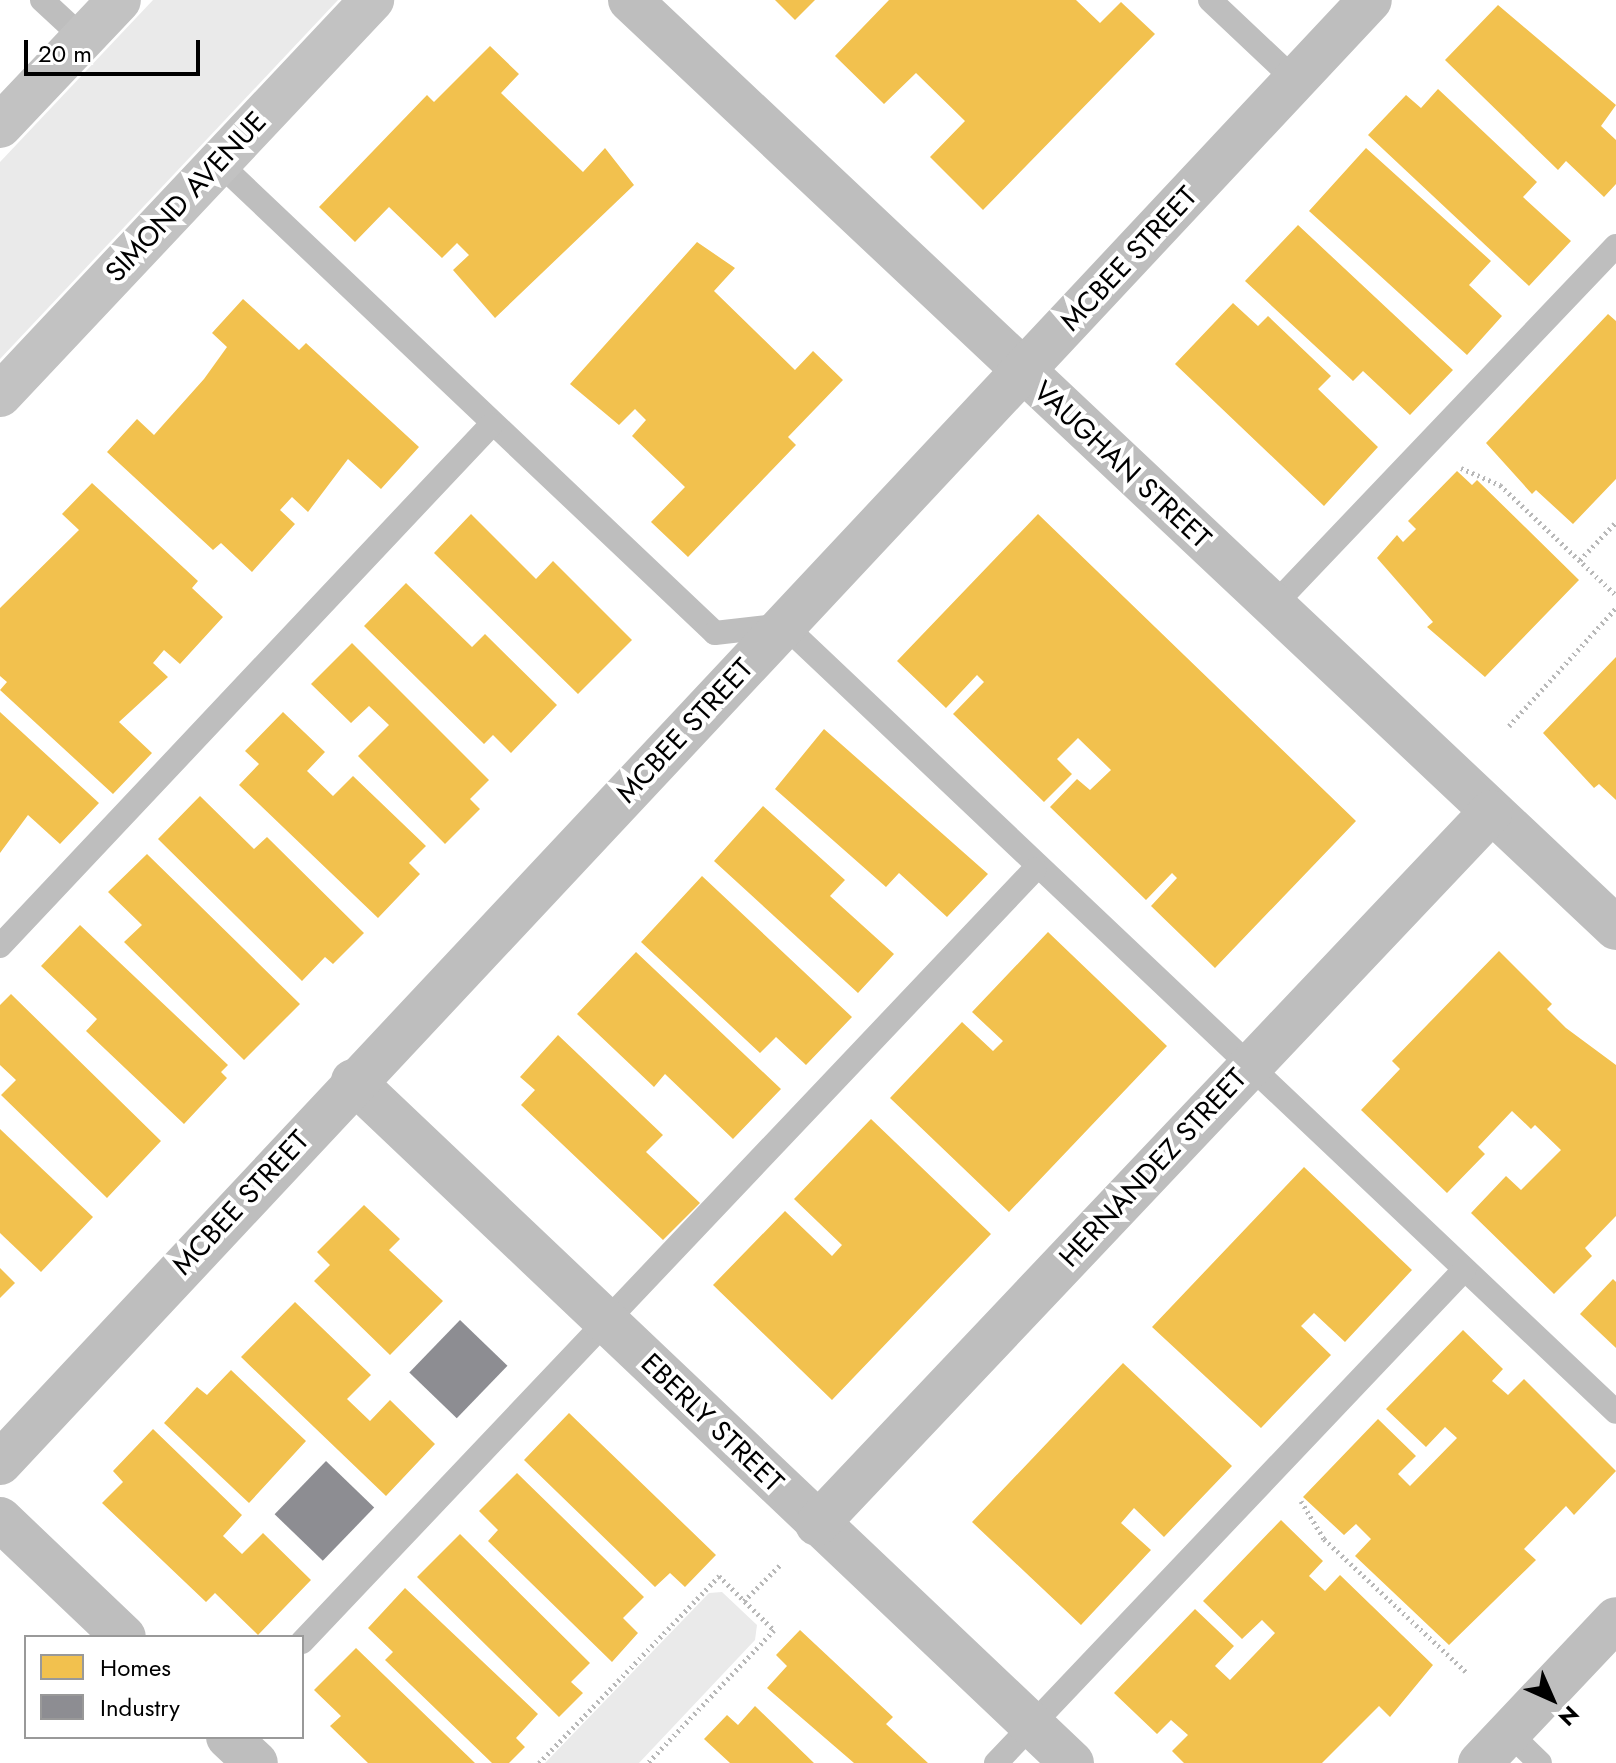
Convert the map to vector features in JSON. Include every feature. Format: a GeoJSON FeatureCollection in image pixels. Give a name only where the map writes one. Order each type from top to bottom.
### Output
{"type":"FeatureCollection","features":[{"type":"Feature","properties":{"kind":"street"},"geometry":{"type":"LineString","coordinates":[[0,126],[119,0]]}},
{"type":"Feature","properties":{"kind":"street","name":"SIMOND AVENUE"},"geometry":{"type":"LineString","coordinates":[[0,395],[372,0]]}},
{"type":"Feature","properties":{"kind":"street","name":"VAUGHAN STREET"},"geometry":{"type":"LineString","coordinates":[[630,0],[1616,928]]}},
{"type":"Feature","properties":{"kind":"street","name":"MCBEE STREET"},"geometry":{"type":"LineString","coordinates":[[0,1463],[353,1081],[1025,373],[1370,0]]}},
{"type":"Feature","properties":{"kind":"street","name":"HERNANDEZ STREET"},"geometry":{"type":"LineString","coordinates":[[817,1524],[1491,812]]}},
{"type":"Feature","properties":{"kind":"street","name":"EBERLY STREET"},"geometry":{"type":"LineString","coordinates":[[353,1081],[1072,1763]]}},
{"type":"Feature","properties":{"kind":"street"},"geometry":{"type":"LineString","coordinates":[[0,1519],[122,1635]]}},
{"type":"Feature","properties":{"kind":"street"},"geometry":{"type":"LineString","coordinates":[[1495,1748],[1616,1619]]}},
{"type":"Feature","properties":{"kind":"street"},"geometry":{"type":"LineString","coordinates":[[230,1739],[256,1763]]}},
{"type":"Feature","properties":{"kind":"lane"},"geometry":{"type":"LineString","coordinates":[[42,0],[83,38]]}},
{"type":"Feature","properties":{"kind":"lane"},"geometry":{"type":"LineString","coordinates":[[1210,0],[1295,80]]}},
{"type":"Feature","properties":{"kind":"lane"},"geometry":{"type":"LineString","coordinates":[[219,163],[491,425],[715,633],[784,625],[1035,869],[1251,1063],[1464,1270],[1616,1412]]}},
{"type":"Feature","properties":{"kind":"lane"},"geometry":{"type":"LineString","coordinates":[[1273,606],[1616,246]]}},
{"type":"Feature","properties":{"kind":"lane"},"geometry":{"type":"LineString","coordinates":[[0,946],[491,425]]}},
{"type":"Feature","properties":{"kind":"lane"},"geometry":{"type":"LineString","coordinates":[[304,1640],[1035,869]]}},
{"type":"Feature","properties":{"kind":"lane"},"geometry":{"type":"LineString","coordinates":[[996,1763],[1464,1270]]}},
{"type":"Feature","properties":{"kind":"lane"},"geometry":{"type":"LineString","coordinates":[[1495,1748],[1540,1763]]}},
{"type":"Feature","properties":{"kind":"path"},"geometry":{"type":"LineString","coordinates":[[1429,440],[1456,466],[1500,485],[1616,595]]}},
{"type":"Feature","properties":{"kind":"path"},"geometry":{"type":"LineString","coordinates":[[1580,560],[1616,522]]}},
{"type":"Feature","properties":{"kind":"path"},"geometry":{"type":"LineString","coordinates":[[1509,726],[1616,608]]}},
{"type":"Feature","properties":{"kind":"path"},"geometry":{"type":"LineString","coordinates":[[1271,1473],[1312,1514],[1324,1539],[1466,1672]]}},
{"type":"Feature","properties":{"kind":"path"},"geometry":{"type":"LineString","coordinates":[[744,1601],[780,1565]]}},
{"type":"Feature","properties":{"kind":"path"},"geometry":{"type":"LineString","coordinates":[[539,1763],[719,1576],[774,1630],[648,1763]]}},
{"type":"Feature","properties":{"kind":"shaded area"},"geometry":{"type":"Polygon","coordinates":[[[153,0],[338,0],[0,359],[0,162],[153,0]]]}},
{"type":"Feature","properties":{"kind":"shaded area"},"geometry":{"type":"Polygon","coordinates":[[[722,1592],[757,1625],[755,1640],[639,1763],[545,1763],[709,1593],[722,1592]]]}},
{"type":"Feature","properties":{"kind":"building: Homes"},"geometry":{"type":"Polygon","coordinates":[[[775,0],[815,0],[795,20],[775,0]]]}},
{"type":"Feature","properties":{"kind":"building: Homes"},"geometry":{"type":"Polygon","coordinates":[[[889,0],[1076,0],[1100,23],[1121,2],[1155,34],[983,210],[930,157],[965,121],[916,73],[884,104],[835,56],[889,0]]]}},
{"type":"Feature","properties":{"kind":"building: Homes"},"geometry":{"type":"Polygon","coordinates":[[[1498,5],[1616,105],[1601,126],[1616,140],[1616,184],[1604,197],[1566,161],[1558,170],[1445,60],[1498,5]]]}},
{"type":"Feature","properties":{"kind":"building: Homes"},"geometry":{"type":"Polygon","coordinates":[[[490,46],[519,74],[501,93],[583,172],[605,148],[634,185],[495,318],[453,270],[469,255],[457,243],[442,258],[389,207],[355,242],[319,207],[427,95],[434,102],[490,46]]]}},
{"type":"Feature","properties":{"kind":"building: Homes"},"geometry":{"type":"Polygon","coordinates":[[[1438,89],[1537,182],[1523,197],[1571,241],[1529,286],[1368,135],[1406,95],[1421,108],[1438,89]]]}},
{"type":"Feature","properties":{"kind":"building: Homes"},"geometry":{"type":"Polygon","coordinates":[[[1366,148],[1491,261],[1469,285],[1502,316],[1467,355],[1309,211],[1366,148]]]}},
{"type":"Feature","properties":{"kind":"building: Homes"},"geometry":{"type":"Polygon","coordinates":[[[1298,225],[1453,370],[1410,415],[1363,371],[1353,381],[1245,281],[1298,225]]]}},
{"type":"Feature","properties":{"kind":"building: Homes"},"geometry":{"type":"Polygon","coordinates":[[[697,242],[735,268],[714,291],[795,370],[813,351],[843,380],[788,437],[796,445],[688,557],[651,522],[685,487],[632,436],[646,420],[635,409],[619,425],[570,384],[697,242]]]}},
{"type":"Feature","properties":{"kind":"building: Homes"},"geometry":{"type":"Polygon","coordinates":[[[243,299],[299,350],[306,343],[419,447],[381,489],[348,459],[308,512],[292,497],[280,510],[295,524],[252,572],[221,543],[213,550],[107,452],[137,419],[154,435],[204,379],[227,347],[212,333],[243,299]]]}},
{"type":"Feature","properties":{"kind":"building: Homes"},"geometry":{"type":"Polygon","coordinates":[[[1233,303],[1258,326],[1268,316],[1331,376],[1318,389],[1378,447],[1324,506],[1175,364],[1233,303]]]}},
{"type":"Feature","properties":{"kind":"building: Homes"},"geometry":{"type":"Polygon","coordinates":[[[1608,314],[1616,321],[1616,479],[1573,524],[1536,490],[1532,494],[1486,443],[1608,314]]]}},
{"type":"Feature","properties":{"kind":"building: Homes"},"geometry":{"type":"Polygon","coordinates":[[[1457,471],[1472,485],[1477,480],[1579,580],[1485,677],[1427,627],[1433,622],[1377,558],[1397,535],[1403,542],[1416,529],[1408,521],[1457,471]]]}},
{"type":"Feature","properties":{"kind":"building: Homes"},"geometry":{"type":"Polygon","coordinates":[[[92,483],[198,581],[192,588],[223,617],[180,664],[164,650],[153,663],[168,677],[119,722],[152,753],[113,794],[0,690],[7,682],[0,676],[0,608],[79,530],[62,514],[92,483]]]}},
{"type":"Feature","properties":{"kind":"building: Homes"},"geometry":{"type":"Polygon","coordinates":[[[471,514],[536,579],[553,561],[632,640],[578,694],[434,553],[471,514]]]}},
{"type":"Feature","properties":{"kind":"building: Homes"},"geometry":{"type":"Polygon","coordinates":[[[1038,514],[1356,821],[1215,968],[1151,906],[1177,878],[1172,873],[1146,900],[1050,807],[1077,779],[1090,790],[1111,770],[1078,738],[1057,759],[1072,774],[1044,802],[953,714],[984,682],[977,675],[946,708],[897,661],[1038,514]]]}},
{"type":"Feature","properties":{"kind":"building: Homes"},"geometry":{"type":"Polygon","coordinates":[[[406,583],[472,647],[485,634],[557,705],[511,753],[493,735],[484,744],[364,626],[406,583]]]}},
{"type":"Feature","properties":{"kind":"building: Homes"},"geometry":{"type":"Polygon","coordinates":[[[352,643],[489,780],[470,799],[480,809],[445,844],[358,756],[389,725],[369,706],[351,723],[311,684],[352,643]]]}},
{"type":"Feature","properties":{"kind":"building: Homes"},"geometry":{"type":"Polygon","coordinates":[[[1616,657],[1616,800],[1599,784],[1594,788],[1543,733],[1616,657]]]}},
{"type":"Feature","properties":{"kind":"building: Homes"},"geometry":{"type":"Polygon","coordinates":[[[0,712],[99,803],[60,844],[28,815],[0,853],[0,712]]]}},
{"type":"Feature","properties":{"kind":"building: Homes"},"geometry":{"type":"Polygon","coordinates":[[[283,712],[325,752],[307,771],[333,796],[353,776],[426,846],[409,863],[420,874],[378,918],[239,785],[259,764],[245,751],[283,712]]]}},
{"type":"Feature","properties":{"kind":"building: Homes"},"geometry":{"type":"Polygon","coordinates":[[[824,729],[988,874],[947,917],[899,873],[886,887],[775,789],[824,729]]]}},
{"type":"Feature","properties":{"kind":"building: Homes"},"geometry":{"type":"Polygon","coordinates":[[[200,796],[254,849],[267,837],[364,933],[333,964],[325,957],[302,981],[158,839],[200,796]]]}},
{"type":"Feature","properties":{"kind":"building: Homes"},"geometry":{"type":"Polygon","coordinates":[[[763,806],[845,880],[830,896],[894,954],[858,993],[714,861],[763,806]]]}},
{"type":"Feature","properties":{"kind":"building: Homes"},"geometry":{"type":"Polygon","coordinates":[[[147,854],[300,1004],[244,1060],[124,942],[142,925],[108,892],[147,854]]]}},
{"type":"Feature","properties":{"kind":"building: Homes"},"geometry":{"type":"Polygon","coordinates":[[[702,876],[852,1017],[806,1065],[776,1037],[760,1053],[641,942],[702,876]]]}},
{"type":"Feature","properties":{"kind":"building: Homes"},"geometry":{"type":"Polygon","coordinates":[[[80,925],[228,1065],[221,1072],[227,1078],[184,1124],[86,1031],[97,1019],[41,966],[80,925]]]}},
{"type":"Feature","properties":{"kind":"building: Homes"},"geometry":{"type":"Polygon","coordinates":[[[1048,932],[1167,1046],[1009,1212],[890,1098],[962,1022],[993,1051],[1003,1041],[972,1012],[1048,932]]]}},
{"type":"Feature","properties":{"kind":"building: Homes"},"geometry":{"type":"Polygon","coordinates":[[[1499,951],[1552,1004],[1547,1009],[1566,1028],[1616,1065],[1616,1216],[1585,1248],[1592,1256],[1554,1294],[1471,1213],[1506,1176],[1521,1190],[1561,1150],[1535,1125],[1531,1129],[1512,1111],[1478,1147],[1485,1154],[1447,1193],[1361,1110],[1400,1069],[1392,1061],[1499,951]]]}},
{"type":"Feature","properties":{"kind":"building: Homes"},"geometry":{"type":"Polygon","coordinates":[[[636,952],[781,1089],[733,1139],[665,1074],[654,1087],[577,1014],[636,952]]]}},
{"type":"Feature","properties":{"kind":"building: Homes"},"geometry":{"type":"Polygon","coordinates":[[[11,994],[161,1141],[107,1198],[1,1095],[16,1080],[0,1065],[0,1005],[11,994]]]}},
{"type":"Feature","properties":{"kind":"building: Homes"},"geometry":{"type":"Polygon","coordinates":[[[558,1035],[663,1135],[646,1152],[700,1203],[663,1240],[521,1105],[535,1090],[520,1077],[558,1035]]]}},
{"type":"Feature","properties":{"kind":"building: Homes"},"geometry":{"type":"Polygon","coordinates":[[[871,1119],[991,1234],[832,1400],[713,1285],[785,1211],[832,1256],[842,1245],[794,1199],[871,1119]]]}},
{"type":"Feature","properties":{"kind":"building: Homes"},"geometry":{"type":"Polygon","coordinates":[[[0,1129],[93,1217],[41,1272],[0,1233],[0,1129]]]}},
{"type":"Feature","properties":{"kind":"building: Homes"},"geometry":{"type":"Polygon","coordinates":[[[1304,1167],[1412,1270],[1345,1342],[1314,1313],[1301,1326],[1331,1355],[1261,1428],[1152,1327],[1304,1167]]]}},
{"type":"Feature","properties":{"kind":"building: Homes"},"geometry":{"type":"Polygon","coordinates":[[[364,1205],[400,1239],[389,1250],[443,1301],[390,1355],[314,1281],[330,1265],[317,1252],[364,1205]]]}},
{"type":"Feature","properties":{"kind":"building: Homes"},"geometry":{"type":"Polygon","coordinates":[[[0,1268],[15,1283],[0,1298],[0,1268]]]}},
{"type":"Feature","properties":{"kind":"building: Homes"},"geometry":{"type":"Polygon","coordinates":[[[1613,1279],[1616,1282],[1616,1348],[1580,1314],[1613,1279]]]}},
{"type":"Feature","properties":{"kind":"building: Homes"},"geometry":{"type":"Polygon","coordinates":[[[295,1302],[371,1375],[347,1399],[370,1421],[390,1400],[435,1444],[386,1496],[241,1357],[295,1302]]]}},
{"type":"Feature","properties":{"kind":"building: Homes"},"geometry":{"type":"Polygon","coordinates":[[[1463,1330],[1503,1369],[1492,1381],[1508,1395],[1524,1379],[1616,1471],[1574,1515],[1566,1506],[1524,1549],[1536,1560],[1449,1645],[1355,1556],[1371,1539],[1356,1524],[1344,1535],[1303,1497],[1378,1419],[1416,1456],[1398,1474],[1410,1486],[1457,1438],[1445,1427],[1426,1447],[1386,1409],[1463,1330]]]}},
{"type":"Feature","properties":{"kind":"building: Homes"},"geometry":{"type":"Polygon","coordinates":[[[1123,1363],[1232,1466],[1164,1537],[1134,1508],[1121,1523],[1151,1550],[1081,1625],[972,1522],[1123,1363]]]}},
{"type":"Feature","properties":{"kind":"building: Homes"},"geometry":{"type":"Polygon","coordinates":[[[231,1370],[306,1441],[249,1503],[164,1423],[197,1387],[207,1395],[231,1370]]]}},
{"type":"Feature","properties":{"kind":"building: Homes"},"geometry":{"type":"Polygon","coordinates":[[[569,1413],[716,1555],[685,1587],[670,1573],[655,1587],[524,1460],[569,1413]]]}},
{"type":"Feature","properties":{"kind":"building: Homes"},"geometry":{"type":"Polygon","coordinates":[[[153,1429],[242,1515],[223,1536],[242,1554],[263,1533],[311,1580],[258,1635],[215,1593],[206,1602],[102,1503],[123,1482],[113,1471],[153,1429]]]}},
{"type":"Feature","properties":{"kind":"building: Homes"},"geometry":{"type":"Polygon","coordinates":[[[517,1473],[644,1597],[623,1618],[638,1633],[612,1662],[488,1541],[498,1530],[479,1511],[517,1473]]]}},
{"type":"Feature","properties":{"kind":"building: Homes"},"geometry":{"type":"Polygon","coordinates":[[[1281,1520],[1323,1561],[1309,1576],[1325,1591],[1340,1575],[1433,1665],[1390,1717],[1379,1706],[1322,1763],[1184,1763],[1172,1751],[1188,1735],[1171,1720],[1157,1734],[1114,1693],[1195,1609],[1234,1646],[1215,1666],[1230,1680],[1275,1633],[1262,1620],[1242,1639],[1203,1601],[1281,1520]]]}},
{"type":"Feature","properties":{"kind":"building: Homes"},"geometry":{"type":"Polygon","coordinates":[[[460,1534],[590,1663],[571,1682],[583,1693],[559,1717],[417,1577],[460,1534]]]}},
{"type":"Feature","properties":{"kind":"building: Homes"},"geometry":{"type":"Polygon","coordinates":[[[405,1588],[538,1714],[516,1738],[525,1747],[509,1763],[492,1763],[385,1660],[393,1652],[368,1628],[405,1588]]]}},
{"type":"Feature","properties":{"kind":"building: Homes"},"geometry":{"type":"Polygon","coordinates":[[[800,1630],[893,1717],[886,1724],[928,1763],[854,1763],[767,1688],[787,1666],[776,1655],[800,1630]]]}},
{"type":"Feature","properties":{"kind":"building: Homes"},"geometry":{"type":"Polygon","coordinates":[[[356,1648],[475,1763],[368,1763],[330,1726],[341,1716],[314,1690],[356,1648]]]}},
{"type":"Feature","properties":{"kind":"building: Homes"},"geometry":{"type":"Polygon","coordinates":[[[755,1706],[814,1763],[730,1763],[704,1739],[727,1715],[738,1725],[755,1706]]]}},
{"type":"Feature","properties":{"kind":"building: Industry"},"geometry":{"type":"Polygon","coordinates":[[[460,1320],[507,1366],[457,1418],[409,1373],[460,1320]]]}},
{"type":"Feature","properties":{"kind":"building: Industry"},"geometry":{"type":"Polygon","coordinates":[[[326,1461],[374,1508],[323,1561],[275,1514],[326,1461]]]}}]}
